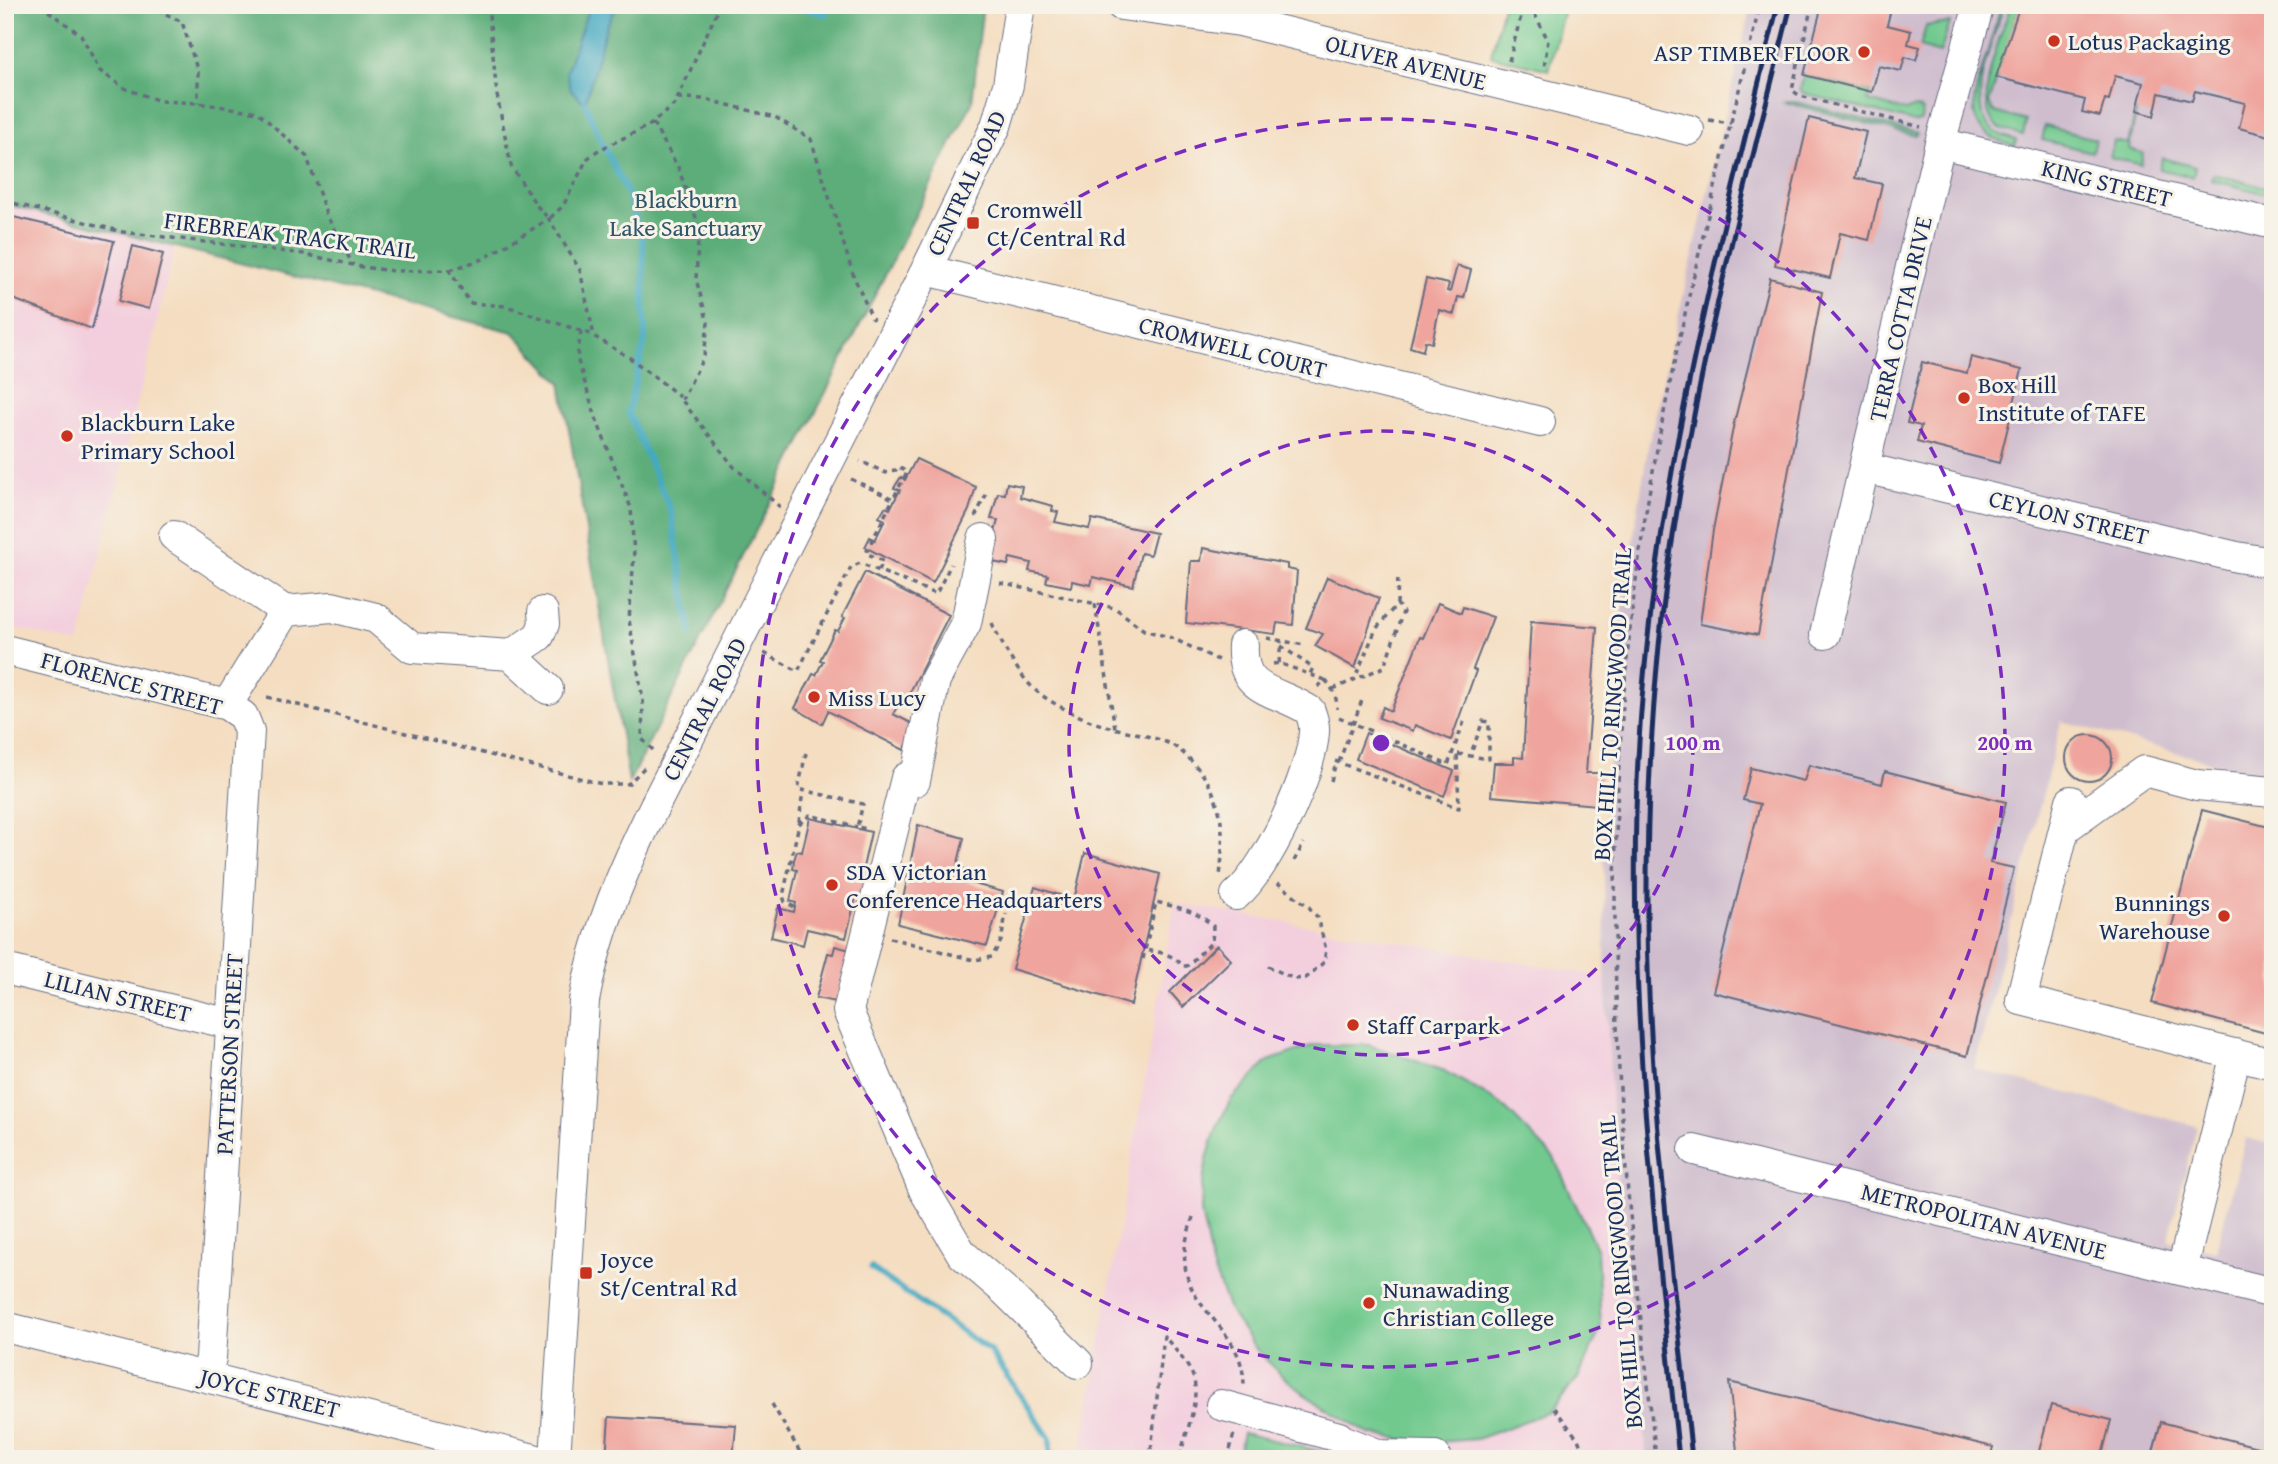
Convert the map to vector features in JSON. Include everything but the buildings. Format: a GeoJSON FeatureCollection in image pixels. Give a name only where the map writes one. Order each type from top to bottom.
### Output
{"type":"FeatureCollection","features":[{"type":"Feature","properties":{"kind":"street","name":"CENTRAL ROAD"},"geometry":{"type":"LineString","coordinates":[[555,1459],[584,1001],[604,919],[625,867],[996,126],[1008,85],[1020,5]]}},
{"type":"Feature","properties":{"kind":"street","name":"OLIVER AVENUE"},"geometry":{"type":"LineString","coordinates":[[1121,5],[1240,22],[1689,130]]}},
{"type":"Feature","properties":{"kind":"street","name":"TERRA COTTA DRIVE"},"geometry":{"type":"LineString","coordinates":[[1825,634],[1942,138],[1979,5]]}},
{"type":"Feature","properties":{"kind":"street","name":"KING STREET"},"geometry":{"type":"LineString","coordinates":[[1942,138],[2273,224]]}},
{"type":"Feature","properties":{"kind":"street","name":"CROMWELL COURT"},"geometry":{"type":"LineString","coordinates":[[926,270],[1540,422]]}},
{"type":"Feature","properties":{"kind":"street","name":"CEYLON STREET"},"geometry":{"type":"LineString","coordinates":[[1865,468],[2237,558],[2273,563]]}},
{"type":"Feature","properties":{"kind":"street"},"geometry":{"type":"LineString","coordinates":[[979,528],[977,601],[934,680],[848,1011],[924,1191],[961,1254],[1004,1290],[1079,1363]]}},
{"type":"Feature","properties":{"kind":"street"},"geometry":{"type":"LineString","coordinates":[[174,536],[285,611],[332,607],[376,618],[412,648],[511,655],[539,636],[544,624],[543,612]]}},
{"type":"Feature","properties":{"kind":"street"},"geometry":{"type":"LineString","coordinates":[[227,705],[285,611]]}},
{"type":"Feature","properties":{"kind":"street","name":"FLORENCE STREET"},"geometry":{"type":"LineString","coordinates":[[5,650],[227,705],[243,716],[249,731]]}},
{"type":"Feature","properties":{"kind":"street"},"geometry":{"type":"LineString","coordinates":[[1228,888],[1247,886],[1283,825],[1308,761],[1315,730],[1310,711],[1248,677],[1252,651]]}},
{"type":"Feature","properties":{"kind":"street"},"geometry":{"type":"LineString","coordinates":[[511,655],[548,689]]}},
{"type":"Feature","properties":{"kind":"street","name":"PATTERSON STREET"},"geometry":{"type":"LineString","coordinates":[[206,1377],[211,1358],[249,731]]}},
{"type":"Feature","properties":{"kind":"street"},"geometry":{"type":"LineString","coordinates":[[2273,792],[2197,785],[2144,771],[2068,815],[2021,1000],[2273,1064]]}},
{"type":"Feature","properties":{"kind":"street","name":"LILIAN STREET"},"geometry":{"type":"LineString","coordinates":[[5,969],[230,1024]]}},
{"type":"Feature","properties":{"kind":"street"},"geometry":{"type":"LineString","coordinates":[[2182,1270],[2236,1054]]}},
{"type":"Feature","properties":{"kind":"street","name":"METROPOLITAN AVENUE"},"geometry":{"type":"LineString","coordinates":[[1695,1150],[2273,1293]]}},
{"type":"Feature","properties":{"kind":"street","name":"JOYCE STREET"},"geometry":{"type":"LineString","coordinates":[[5,1327],[534,1459]]}},
{"type":"Feature","properties":{"kind":"street"},"geometry":{"type":"LineString","coordinates":[[1230,1407],[1339,1437],[1349,1450],[1380,1455],[1435,1456]]}},
{"type":"Feature","properties":{"kind":"path"},"geometry":{"type":"LineString","coordinates":[[40,5],[81,35],[100,71],[124,88],[160,101],[198,103],[258,112],[307,157],[326,214],[353,265]]}},
{"type":"Feature","properties":{"kind":"path"},"geometry":{"type":"LineString","coordinates":[[148,5],[182,22],[198,72],[198,103]]}},
{"type":"Feature","properties":{"kind":"path"},"geometry":{"type":"LineString","coordinates":[[488,5],[496,95],[511,166],[537,206],[549,219],[580,270],[594,336]]}},
{"type":"Feature","properties":{"kind":"path"},"geometry":{"type":"LineString","coordinates":[[449,270],[483,259],[549,219],[563,206],[587,159],[597,151],[653,123],[669,111],[678,98],[720,5]]}},
{"type":"Feature","properties":{"kind":"path"},"geometry":{"type":"LineString","coordinates":[[1502,86],[1524,5]]}},
{"type":"Feature","properties":{"kind":"path"},"geometry":{"type":"LineString","coordinates":[[1530,5],[1548,40],[1540,95]]}},
{"type":"Feature","properties":{"kind":"path","name":"BOX HILL TO RINGWOOD TRAIL"},"geometry":{"type":"LineString","coordinates":[[1656,1459],[1636,1265],[1617,1025],[1618,782],[1632,613],[1656,453],[1671,373],[1760,5]]}},
{"type":"Feature","properties":{"kind":"path"},"geometry":{"type":"LineString","coordinates":[[1812,5],[1792,90],[1800,96],[1942,138]]}},
{"type":"Feature","properties":{"kind":"path"},"geometry":{"type":"LineString","coordinates":[[678,98],[705,99],[775,117],[811,139],[854,277],[874,321],[893,334]]}},
{"type":"Feature","properties":{"kind":"path"},"geometry":{"type":"LineString","coordinates":[[653,123],[678,167],[696,218],[696,279],[708,323],[704,356],[682,400]]}},
{"type":"Feature","properties":{"kind":"path","name":"FIREBREAK TRACK TRAIL"},"geometry":{"type":"LineString","coordinates":[[5,201],[124,232],[304,254],[393,271],[449,270],[470,303],[506,306],[582,331],[630,358],[682,400],[734,467],[779,506],[802,515]]}},
{"type":"Feature","properties":{"kind":"path"},"geometry":{"type":"LineString","coordinates":[[267,697],[602,784],[628,783],[657,754],[642,739],[643,700],[629,621],[635,556],[631,508],[597,421],[577,358],[582,331]]}},
{"type":"Feature","properties":{"kind":"path"},"geometry":{"type":"LineString","coordinates":[[860,461],[886,474],[898,467],[907,472],[866,553],[883,561],[878,571]]}},
{"type":"Feature","properties":{"kind":"path"},"geometry":{"type":"LineString","coordinates":[[851,479],[893,499]]}},
{"type":"Feature","properties":{"kind":"path"},"geometry":{"type":"LineString","coordinates":[[979,528],[986,495]]}},
{"type":"Feature","properties":{"kind":"path"},"geometry":{"type":"LineString","coordinates":[[764,653],[798,671],[851,566],[860,563],[936,594],[951,564]]}},
{"type":"Feature","properties":{"kind":"path"},"geometry":{"type":"LineString","coordinates":[[1354,680],[1376,629],[1397,604],[1398,575]]}},
{"type":"Feature","properties":{"kind":"path"},"geometry":{"type":"LineString","coordinates":[[977,601],[987,580],[1115,608],[1144,630],[1172,638],[1210,656],[1233,676],[1252,651],[1304,645]]}},
{"type":"Feature","properties":{"kind":"path"},"geometry":{"type":"LineString","coordinates":[[939,587],[977,601],[1027,682],[1040,695],[1093,722],[1171,745],[1188,757],[1216,794],[1221,812],[1228,888]]}},
{"type":"Feature","properties":{"kind":"path"},"geometry":{"type":"LineString","coordinates":[[1094,604],[1115,728]]}},
{"type":"Feature","properties":{"kind":"path"},"geometry":{"type":"LineString","coordinates":[[1333,690],[1384,667],[1403,612],[1397,604]]}},
{"type":"Feature","properties":{"kind":"path"},"geometry":{"type":"LineString","coordinates":[[1281,646],[1313,668],[1310,674]]}},
{"type":"Feature","properties":{"kind":"path"},"geometry":{"type":"LineString","coordinates":[[1325,680],[1337,700],[1337,728]]}},
{"type":"Feature","properties":{"kind":"path"},"geometry":{"type":"LineString","coordinates":[[1326,792],[1362,699]]}},
{"type":"Feature","properties":{"kind":"path"},"geometry":{"type":"LineString","coordinates":[[1336,716],[1448,765],[1455,753],[1465,719]]}},
{"type":"Feature","properties":{"kind":"path"},"geometry":{"type":"LineString","coordinates":[[1455,753],[1470,756],[1489,759],[1489,722],[1483,721],[1470,756]]}},
{"type":"Feature","properties":{"kind":"path"},"geometry":{"type":"LineString","coordinates":[[1336,750],[1337,762]]}},
{"type":"Feature","properties":{"kind":"path"},"geometry":{"type":"LineString","coordinates":[[806,753],[798,789],[863,804],[857,827]]}},
{"type":"Feature","properties":{"kind":"path"},"geometry":{"type":"LineString","coordinates":[[1337,762],[1459,807],[1455,753]]}},
{"type":"Feature","properties":{"kind":"path"},"geometry":{"type":"LineString","coordinates":[[794,907],[785,902],[783,896],[799,824],[803,790]]}},
{"type":"Feature","properties":{"kind":"path"},"geometry":{"type":"LineString","coordinates":[[799,824],[810,815],[892,834]]}},
{"type":"Feature","properties":{"kind":"path"},"geometry":{"type":"LineString","coordinates":[[1292,864],[1299,856],[1308,835]]}},
{"type":"Feature","properties":{"kind":"path"},"geometry":{"type":"LineString","coordinates":[[1268,966],[1294,979],[1306,978],[1324,962],[1326,943],[1318,918],[1310,907],[1277,882],[1284,873]]}},
{"type":"Feature","properties":{"kind":"path"},"geometry":{"type":"LineString","coordinates":[[1143,959],[1145,950],[1156,902],[1208,920],[1213,926],[1212,942],[1185,966],[1165,953],[1145,950]]}},
{"type":"Feature","properties":{"kind":"path"},"geometry":{"type":"LineString","coordinates":[[868,933],[974,960],[985,960],[992,957],[1002,941],[1006,914]]}},
{"type":"Feature","properties":{"kind":"path"},"geometry":{"type":"LineString","coordinates":[[1194,1217],[1185,1249],[1188,1278],[1197,1300],[1229,1335],[1239,1354],[1244,1384],[1230,1407],[1228,1459]]}},
{"type":"Feature","properties":{"kind":"path"},"geometry":{"type":"LineString","coordinates":[[1150,1459],[1164,1336],[1189,1368],[1195,1384],[1194,1400],[1180,1459]]}},
{"type":"Feature","properties":{"kind":"path"},"geometry":{"type":"LineString","coordinates":[[772,1404],[804,1459]]}},
{"type":"Feature","properties":{"kind":"path"},"geometry":{"type":"LineString","coordinates":[[1554,1408],[1578,1439],[1586,1459]]}},
{"type":"Feature","properties":{"kind":"shaded area"},"geometry":{"type":"Polygon","coordinates":[[[1751,5],[2273,5],[2273,779],[2061,721],[1974,1069],[2197,1126],[2168,1241],[2216,1251],[2246,1138],[2273,1145],[2273,1459],[1647,1459],[1614,1147],[1605,977],[1604,829],[1622,610],[1648,447],[1751,5]]]}},
{"type":"Feature","properties":{"kind":"shaded area","name":"Blackburn Lake Primary School"},"geometry":{"type":"Polygon","coordinates":[[[5,204],[175,247],[79,644],[5,625],[5,204]]]}},
{"type":"Feature","properties":{"kind":"shaded area","name":"Nunawading Christian College"},"geometry":{"type":"Polygon","coordinates":[[[1175,903],[1605,977],[1614,1147],[1647,1459],[1080,1459],[1175,903]]]}},
{"type":"Feature","properties":{"kind":"green space","name":"Blackburn Lake Sanctuary"},"geometry":{"type":"Polygon","coordinates":[[[5,5],[983,5],[972,103],[629,782],[561,383],[513,332],[5,204],[5,5]]]}},
{"type":"Feature","properties":{"kind":"green space"},"geometry":{"type":"Polygon","coordinates":[[[1503,5],[1565,5],[1549,70],[1491,56],[1503,5]]]}},
{"type":"Feature","properties":{"kind":"green space"},"geometry":{"type":"Polygon","coordinates":[[[2001,5],[2004,5],[1984,66],[1980,99],[1982,113],[1988,125],[1997,133],[2016,140],[2015,146],[1986,133],[1978,125],[1975,115],[1976,92],[2001,5]]]}},
{"type":"Feature","properties":{"kind":"green space"},"geometry":{"type":"Polygon","coordinates":[[[2011,5],[2020,5],[1989,103],[1994,112],[2026,121],[2023,135],[1997,126],[1990,116],[1987,102],[1991,68],[2011,5]]]}},
{"type":"Feature","properties":{"kind":"green space"},"geometry":{"type":"Polygon","coordinates":[[[2227,5],[2273,5],[2273,17],[2227,5]]]}},
{"type":"Feature","properties":{"kind":"green space"},"geometry":{"type":"Polygon","coordinates":[[[1950,23],[1940,53],[1920,47],[1926,26],[1950,23]]]}},
{"type":"Feature","properties":{"kind":"green space"},"geometry":{"type":"Polygon","coordinates":[[[1804,75],[1870,92],[1868,101],[1906,111],[1914,107],[1923,110],[1921,120],[1915,122],[1803,93],[1800,90],[1804,75]]]}},
{"type":"Feature","properties":{"kind":"green space"},"geometry":{"type":"Polygon","coordinates":[[[1784,102],[1917,133],[1916,136],[1784,102]]]}},
{"type":"Feature","properties":{"kind":"green space"},"geometry":{"type":"Polygon","coordinates":[[[2136,111],[2129,149],[2143,153],[2141,165],[2110,157],[2114,141],[2128,144],[2136,111]]]}},
{"type":"Feature","properties":{"kind":"green space"},"geometry":{"type":"Polygon","coordinates":[[[2045,126],[2095,139],[2092,152],[2042,140],[2045,126]]]}},
{"type":"Feature","properties":{"kind":"green space"},"geometry":{"type":"Polygon","coordinates":[[[2162,158],[2195,167],[2193,177],[2159,169],[2162,158]]]}},
{"type":"Feature","properties":{"kind":"green space"},"geometry":{"type":"Polygon","coordinates":[[[2213,174],[2268,188],[2267,194],[2211,180],[2213,174]]]}},
{"type":"Feature","properties":{"kind":"green space"},"geometry":{"type":"Polygon","coordinates":[[[1314,1045],[1369,1045],[1445,1071],[1501,1104],[1554,1158],[1597,1250],[1601,1328],[1578,1378],[1549,1412],[1477,1439],[1426,1443],[1369,1434],[1305,1394],[1279,1373],[1257,1350],[1230,1312],[1212,1266],[1201,1212],[1207,1158],[1217,1127],[1231,1099],[1268,1061],[1314,1045]]]}},
{"type":"Feature","properties":{"kind":"green space"},"geometry":{"type":"Polygon","coordinates":[[[1243,1433],[1332,1454],[1331,1459],[1237,1459],[1243,1433]]]}},
{"type":"Feature","properties":{"kind":"water"},"geometry":{"type":"Polygon","coordinates":[[[590,5],[617,5],[606,27],[585,103],[571,90],[566,72],[590,5]]]}},
{"type":"Feature","properties":{"kind":"waterway"},"geometry":{"type":"LineString","coordinates":[[788,5],[826,14]]}},
{"type":"Feature","properties":{"kind":"waterway"},"geometry":{"type":"LineString","coordinates":[[585,103],[627,192],[643,243],[645,340],[628,412],[671,511],[691,633]]}},
{"type":"Feature","properties":{"kind":"waterway"},"geometry":{"type":"LineString","coordinates":[[871,1268],[990,1351],[1050,1439],[1050,1459]]}},
{"type":"Feature","properties":{"kind":"railway"},"geometry":{"type":"LineString","coordinates":[[1679,1459],[1652,1197],[1639,1022],[1635,847],[1638,759],[1645,663],[1672,473],[1710,285],[1778,5]]}},
{"type":"Feature","properties":{"kind":"railway"},"geometry":{"type":"LineString","coordinates":[[1692,1459],[1652,1057],[1647,871],[1653,719],[1668,567],[1699,388],[1791,5]]}},
{"type":"Feature","properties":{"kind":"place","name":"Lotus Packaging"},"geometry":{"type":"Point","coordinates":[2054,41]}},
{"type":"Feature","properties":{"kind":"place","name":"ASP TIMBER FLOOR"},"geometry":{"type":"Point","coordinates":[1864,52]}},
{"type":"Feature","properties":{"kind":"place","name":"Cromwell Ct/Central Rd"},"geometry":{"type":"Point","coordinates":[973,223]}},
{"type":"Feature","properties":{"kind":"place","name":"Box Hill Institute of TAFE"},"geometry":{"type":"Point","coordinates":[1964,398]}},
{"type":"Feature","properties":{"kind":"place","name":"Blackburn Lake Primary School"},"geometry":{"type":"Point","coordinates":[67,436]}},
{"type":"Feature","properties":{"kind":"place","name":"Miss Lucy"},"geometry":{"type":"Point","coordinates":[814,697]}},
{"type":"Feature","properties":{"kind":"place","name":"SDA Victorian Conference Headquarters"},"geometry":{"type":"Point","coordinates":[832,885]}},
{"type":"Feature","properties":{"kind":"place","name":"Bunnings Warehouse"},"geometry":{"type":"Point","coordinates":[2224,916]}},
{"type":"Feature","properties":{"kind":"place","name":"Staff Carpark"},"geometry":{"type":"Point","coordinates":[1353,1025]}},
{"type":"Feature","properties":{"kind":"place","name":"Joyce St/Central Rd"},"geometry":{"type":"Point","coordinates":[586,1273]}},
{"type":"Feature","properties":{"kind":"place","name":"Nunawading Christian College"},"geometry":{"type":"Point","coordinates":[1369,1303]}}]}
